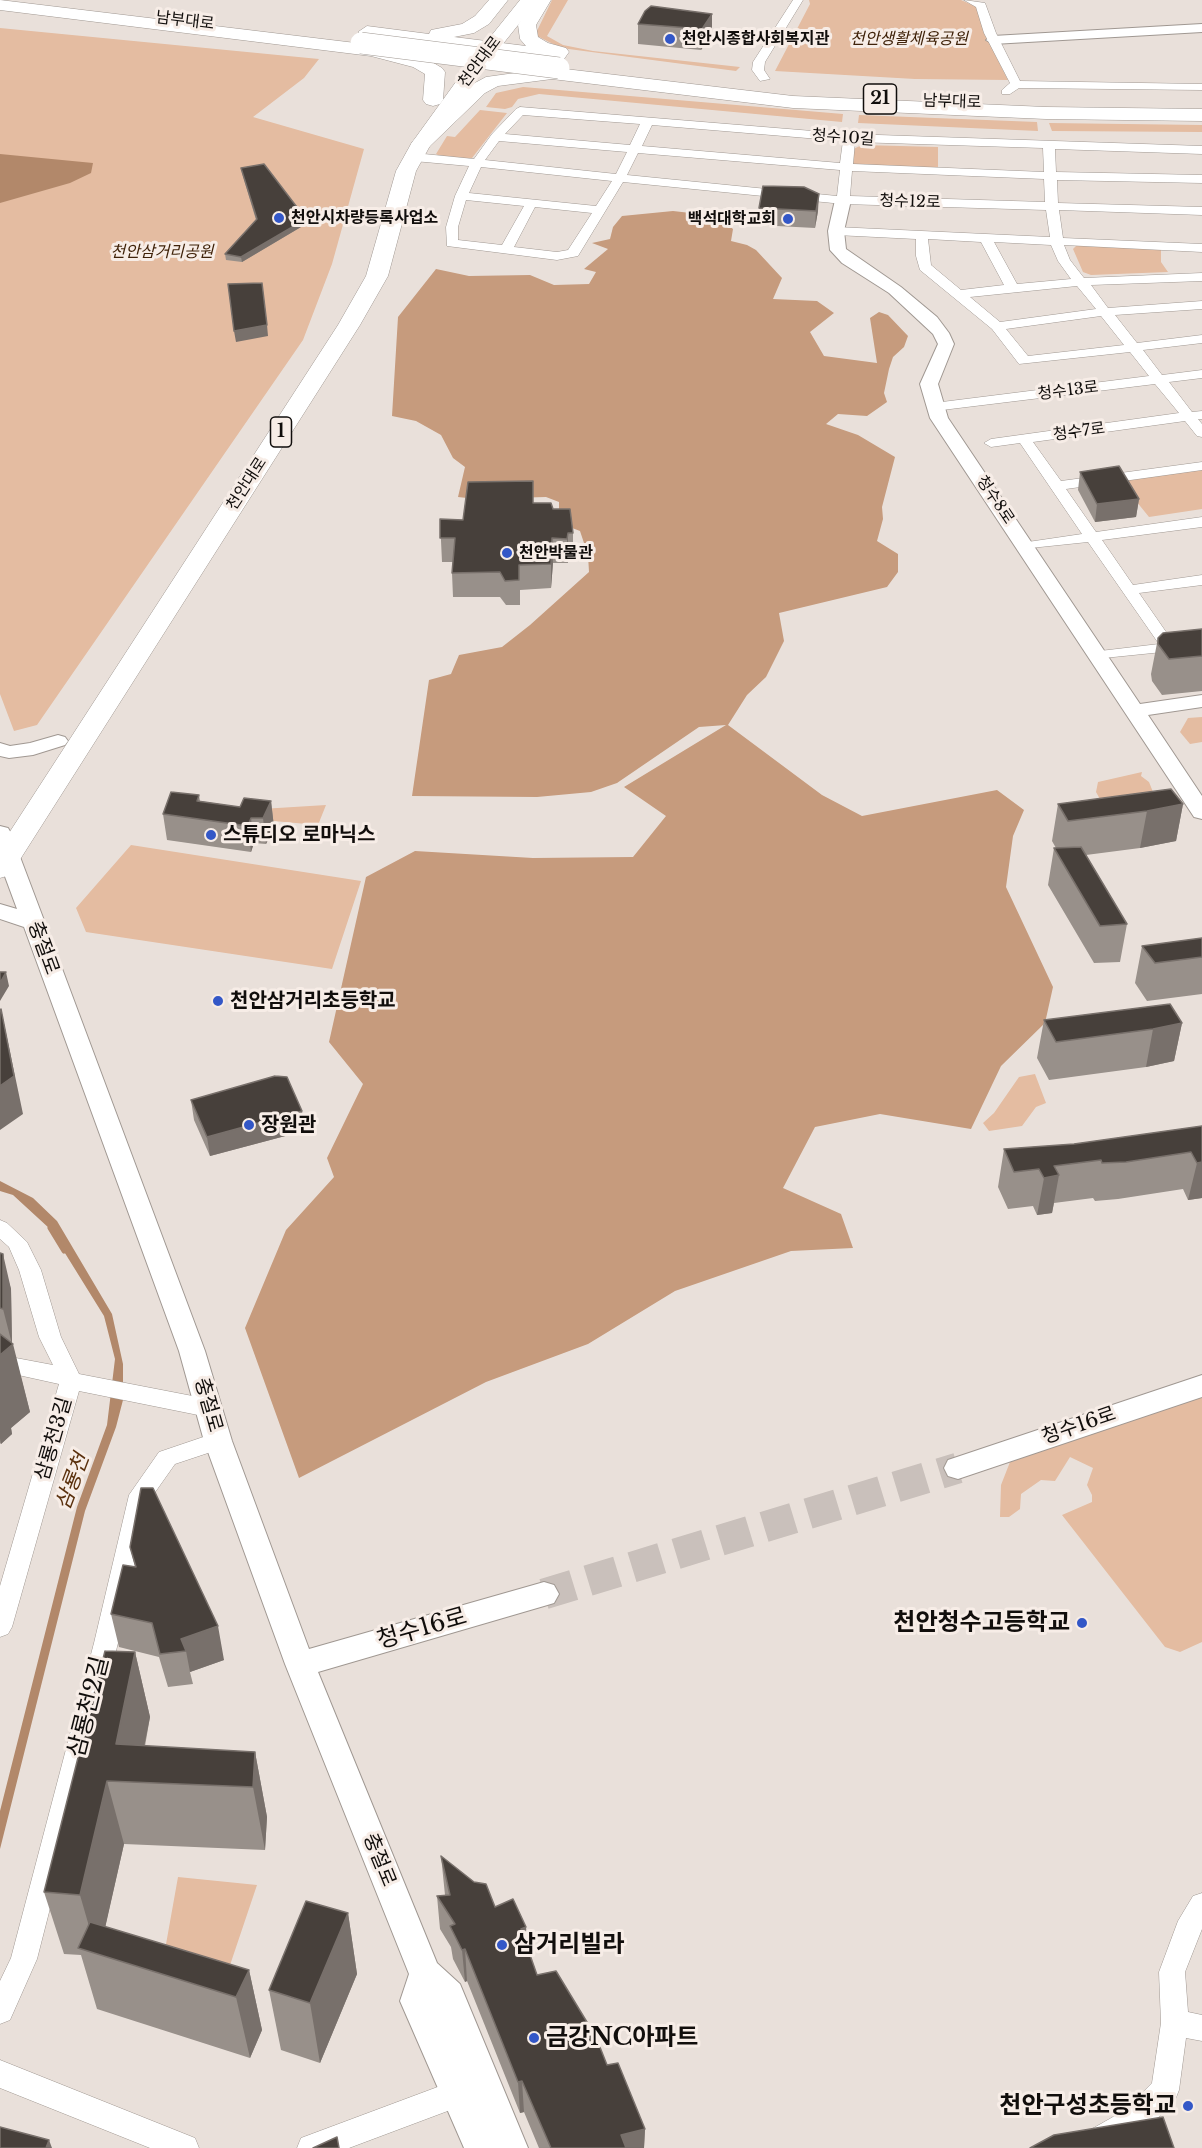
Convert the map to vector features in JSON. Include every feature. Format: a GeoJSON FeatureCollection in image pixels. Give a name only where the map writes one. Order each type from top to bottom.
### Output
{"type":"FeatureCollection","features":[{"type":"Feature","properties":{"kind":"highway","name":"남부대로"},"geometry":{"type":"LineString","coordinates":[[10,0],[370,41]]}},
{"type":"Feature","properties":{"kind":"highway","name":"남부대로"},"geometry":{"type":"LineString","coordinates":[[55,0],[370,41]]}},
{"type":"Feature","properties":{"kind":"highway"},"geometry":{"type":"LineString","coordinates":[[101,0],[370,41],[467,29],[482,20],[499,0]]}},
{"type":"Feature","properties":{"kind":"highway"},"geometry":{"type":"LineString","coordinates":[[542,0],[527,25],[529,39],[561,63]]}},
{"type":"Feature","properties":{"kind":"highway"},"geometry":{"type":"LineString","coordinates":[[0,4],[370,41],[561,63],[612,62],[784,81],[1011,88],[1202,104]]}},
{"type":"Feature","properties":{"kind":"highway"},"geometry":{"type":"LineString","coordinates":[[370,41],[435,72],[433,100]]}},
{"type":"Feature","properties":{"kind":"highway","name":"21"},"geometry":{"type":"LineString","coordinates":[[370,41],[561,63]]}},
{"type":"Feature","properties":{"kind":"highway"},"geometry":{"type":"LineString","coordinates":[[476,54],[561,63],[634,84]]}},
{"type":"Feature","properties":{"kind":"highway","name":"남부대로"},"geometry":{"type":"LineString","coordinates":[[561,63],[782,88],[1202,104]]}},
{"type":"Feature","properties":{"kind":"highway","name":"남부대로"},"geometry":{"type":"LineString","coordinates":[[561,63],[780,94],[1202,113]]}},
{"type":"Feature","properties":{"kind":"highway"},"geometry":{"type":"LineString","coordinates":[[417,151],[478,89],[494,81],[541,76],[793,102],[1046,113],[1202,113]]}},
{"type":"Feature","properties":{"kind":"main road","name":"천안대로"},"geometry":{"type":"LineString","coordinates":[[2,847],[349,325],[377,276],[406,171],[511,0]]}},
{"type":"Feature","properties":{"kind":"main road","name":"천안대로"},"geometry":{"type":"LineString","coordinates":[[2,847],[58,741],[342,309],[363,267],[390,158],[433,100],[529,0]]}},
{"type":"Feature","properties":{"kind":"street"},"geometry":{"type":"LineString","coordinates":[[784,81],[758,70],[759,62],[798,0]]}},
{"type":"Feature","properties":{"kind":"street"},"geometry":{"type":"LineString","coordinates":[[969,0],[981,5],[1011,88],[1202,87]]}},
{"type":"Feature","properties":{"kind":"street"},"geometry":{"type":"LineString","coordinates":[[993,40],[1202,28]]}},
{"type":"Feature","properties":{"kind":"street","name":"청수10길"},"geometry":{"type":"LineString","coordinates":[[461,196],[476,165],[496,137],[520,111],[849,138],[1049,147],[1202,150]]}},
{"type":"Feature","properties":{"kind":"street"},"geometry":{"type":"LineString","coordinates":[[600,210],[461,196],[452,227],[452,243],[557,256],[573,253],[600,210],[619,179],[647,123]]}},
{"type":"Feature","properties":{"kind":"street","name":"청수10길"},"geometry":{"type":"LineString","coordinates":[[496,137],[844,167],[1049,176],[1202,179]]}},
{"type":"Feature","properties":{"kind":"street"},"geometry":{"type":"LineString","coordinates":[[849,138],[844,167],[843,200],[836,231],[922,237],[1202,248]]}},
{"type":"Feature","properties":{"kind":"street"},"geometry":{"type":"LineString","coordinates":[[1049,147],[1052,208],[1057,242],[1064,261],[1078,282],[1132,347],[1196,416],[1202,433]]}},
{"type":"Feature","properties":{"kind":"street","name":"청수12로"},"geometry":{"type":"LineString","coordinates":[[417,151],[476,165],[843,200],[1202,211]]}},
{"type":"Feature","properties":{"kind":"street"},"geometry":{"type":"LineString","coordinates":[[506,250],[531,204]]}},
{"type":"Feature","properties":{"kind":"street","name":"청수8로"},"geometry":{"type":"LineString","coordinates":[[836,231],[838,250],[843,255],[895,290],[931,321],[941,333],[946,344],[929,384],[934,407],[1202,812]]}},
{"type":"Feature","properties":{"kind":"street"},"geometry":{"type":"LineString","coordinates":[[922,237],[922,256],[925,267],[997,326],[1024,361],[1202,339]]}},
{"type":"Feature","properties":{"kind":"street"},"geometry":{"type":"LineString","coordinates":[[986,239],[992,254],[1012,287]]}},
{"type":"Feature","properties":{"kind":"street"},"geometry":{"type":"LineString","coordinates":[[958,294],[1078,282],[1202,278]]}},
{"type":"Feature","properties":{"kind":"street"},"geometry":{"type":"LineString","coordinates":[[997,326],[1104,312],[1202,305]]}},
{"type":"Feature","properties":{"kind":"street","name":"청수13로"},"geometry":{"type":"LineString","coordinates":[[934,407],[1202,374]]}},
{"type":"Feature","properties":{"kind":"street","name":"청수7로"},"geometry":{"type":"LineString","coordinates":[[1170,648],[1024,439],[1196,416]]}},
{"type":"Feature","properties":{"kind":"street"},"geometry":{"type":"LineString","coordinates":[[991,442],[1024,439]]}},
{"type":"Feature","properties":{"kind":"street"},"geometry":{"type":"LineString","coordinates":[[1055,486],[1202,466]]}},
{"type":"Feature","properties":{"kind":"street"},"geometry":{"type":"LineString","coordinates":[[1026,546],[1202,522]]}},
{"type":"Feature","properties":{"kind":"street"},"geometry":{"type":"LineString","coordinates":[[1129,590],[1202,580]]}},
{"type":"Feature","properties":{"kind":"street"},"geometry":{"type":"LineString","coordinates":[[1100,656],[1202,643]]}},
{"type":"Feature","properties":{"kind":"street"},"geometry":{"type":"LineString","coordinates":[[1134,711],[1202,701]]}},
{"type":"Feature","properties":{"kind":"street"},"geometry":{"type":"LineString","coordinates":[[0,749],[9,752],[33,749],[58,741]]}},
{"type":"Feature","properties":{"kind":"street","name":"충절로"},"geometry":{"type":"LineString","coordinates":[[2,847],[34,923],[192,1351],[218,1441],[300,1664],[425,1974],[448,1995],[511,2148]]}},
{"type":"Feature","properties":{"kind":"street"},"geometry":{"type":"LineString","coordinates":[[0,912],[34,923]]}},
{"type":"Feature","properties":{"kind":"street","name":"삼룡천3길"},"geometry":{"type":"LineString","coordinates":[[0,1228],[17,1242],[30,1270],[50,1337],[81,1383],[0,1627]]}},
{"type":"Feature","properties":{"kind":"street"},"geometry":{"type":"LineString","coordinates":[[0,1363],[81,1383]]}},
{"type":"Feature","properties":{"kind":"street"},"geometry":{"type":"LineString","coordinates":[[0,1370],[208,1408]]}},
{"type":"Feature","properties":{"kind":"street","name":"청수16로"},"geometry":{"type":"LineString","coordinates":[[958,1468],[1202,1386]]}},
{"type":"Feature","properties":{"kind":"street","name":"삼룡천2길"},"geometry":{"type":"LineString","coordinates":[[0,2011],[24,1959],[106,1643],[140,1494],[167,1458],[218,1441]]}},
{"type":"Feature","properties":{"kind":"street","name":"청수16로"},"geometry":{"type":"LineString","coordinates":[[300,1664],[544,1594]]}},
{"type":"Feature","properties":{"kind":"street"},"geometry":{"type":"LineString","coordinates":[[1086,2148],[1137,2119],[1164,2090],[1175,2023],[1172,1972],[1187,1930],[1202,1905]]}},
{"type":"Feature","properties":{"kind":"street"},"geometry":{"type":"LineString","coordinates":[[425,1974],[417,2001],[481,2148]]}},
{"type":"Feature","properties":{"kind":"street"},"geometry":{"type":"LineString","coordinates":[[1175,2023],[1202,2028]]}},
{"type":"Feature","properties":{"kind":"street"},"geometry":{"type":"LineString","coordinates":[[0,2074],[185,2148]]}},
{"type":"Feature","properties":{"kind":"street"},"geometry":{"type":"LineString","coordinates":[[311,2148],[459,2093]]}},
{"type":"Feature","properties":{"kind":"green space"},"geometry":{"type":"Polygon","coordinates":[[[552,0],[568,0],[547,36],[563,45],[593,51],[740,67],[736,71],[561,48],[535,35],[552,0]]]}},
{"type":"Feature","properties":{"kind":"green space","name":"천안생활체육공원"},"geometry":{"type":"Polygon","coordinates":[[[809,0],[961,0],[977,7],[985,34],[1008,80],[915,79],[775,71],[810,4],[809,0]]]}},
{"type":"Feature","properties":{"kind":"green space","name":"천안삼거리공원"},"geometry":{"type":"Polygon","coordinates":[[[0,28],[319,59],[304,78],[253,117],[364,149],[332,264],[303,340],[37,725],[14,731],[0,694],[0,28]]]}},
{"type":"Feature","properties":{"kind":"green space"},"geometry":{"type":"Polygon","coordinates":[[[523,87],[843,114],[842,122],[539,94],[518,99],[512,107],[505,109],[486,107],[496,93],[523,87]]]}},
{"type":"Feature","properties":{"kind":"green space"},"geometry":{"type":"Polygon","coordinates":[[[480,110],[507,113],[472,158],[444,158],[436,154],[447,136],[455,137],[480,110]]]}},
{"type":"Feature","properties":{"kind":"green space"},"geometry":{"type":"Polygon","coordinates":[[[859,115],[1037,122],[1038,131],[858,123],[859,115]]]}},
{"type":"Feature","properties":{"kind":"green space"},"geometry":{"type":"Polygon","coordinates":[[[1049,123],[1202,125],[1202,132],[1052,131],[1049,123]]]}},
{"type":"Feature","properties":{"kind":"green space"},"geometry":{"type":"Polygon","coordinates":[[[862,145],[938,147],[938,169],[850,164],[851,150],[862,145]]]}},
{"type":"Feature","properties":{"kind":"green space"},"geometry":{"type":"Polygon","coordinates":[[[1077,245],[1161,248],[1161,262],[1168,272],[1091,275],[1083,272],[1073,249],[1077,245]]]}},
{"type":"Feature","properties":{"kind":"green space"},"geometry":{"type":"Polygon","coordinates":[[[1202,470],[1202,509],[1149,517],[1119,480],[1202,470]]]}},
{"type":"Feature","properties":{"kind":"green space"},"geometry":{"type":"Polygon","coordinates":[[[1202,717],[1202,742],[1190,744],[1180,732],[1188,718],[1202,717]]]}},
{"type":"Feature","properties":{"kind":"green space"},"geometry":{"type":"Polygon","coordinates":[[[1142,772],[1141,776],[1149,782],[1153,792],[1101,801],[1096,792],[1098,782],[1142,772]]]}},
{"type":"Feature","properties":{"kind":"green space"},"geometry":{"type":"Polygon","coordinates":[[[326,805],[318,825],[240,818],[245,810],[326,805]]]}},
{"type":"Feature","properties":{"kind":"green space"},"geometry":{"type":"Polygon","coordinates":[[[131,845],[361,881],[332,969],[86,932],[76,908],[131,845]]]}},
{"type":"Feature","properties":{"kind":"green space"},"geometry":{"type":"Polygon","coordinates":[[[1035,1074],[1046,1103],[1036,1107],[1022,1126],[989,1131],[983,1123],[994,1113],[1019,1077],[1035,1074]]]}},
{"type":"Feature","properties":{"kind":"green space"},"geometry":{"type":"Polygon","coordinates":[[[1202,1395],[1202,1642],[1180,1652],[1165,1647],[1062,1515],[1092,1502],[1092,1495],[1087,1485],[1093,1468],[1070,1457],[1055,1481],[1041,1480],[1021,1494],[1020,1509],[1009,1517],[1000,1517],[1001,1485],[1010,1462],[1202,1395]]]}},
{"type":"Feature","properties":{"kind":"green space"},"geometry":{"type":"Polygon","coordinates":[[[178,1877],[257,1885],[226,1977],[163,1961],[178,1877]]]}},
{"type":"Feature","properties":{"kind":"shaded area"},"geometry":{"type":"Polygon","coordinates":[[[0,154],[93,163],[91,173],[70,183],[0,203],[0,154]]]}},
{"type":"Feature","properties":{"kind":"shaded area"},"geometry":{"type":"Polygon","coordinates":[[[673,211],[717,216],[733,229],[731,241],[756,250],[782,278],[773,299],[817,301],[834,313],[810,332],[824,356],[877,363],[870,318],[879,312],[888,315],[908,336],[904,347],[893,357],[889,369],[884,393],[887,402],[867,416],[838,414],[826,424],[858,435],[895,457],[882,507],[883,519],[877,541],[898,554],[898,572],[887,587],[779,613],[784,641],[766,677],[747,695],[728,725],[822,795],[862,816],[997,790],[1024,810],[1013,836],[1006,887],[1053,987],[1045,1023],[1001,1066],[971,1129],[880,1114],[815,1127],[783,1188],[841,1214],[853,1248],[791,1251],[675,1291],[588,1344],[486,1382],[299,1478],[245,1328],[286,1230],[334,1177],[327,1158],[363,1084],[329,1042],[366,877],[415,851],[533,858],[633,857],[666,816],[624,787],[726,725],[699,727],[617,783],[591,792],[537,797],[412,796],[429,680],[451,674],[459,655],[502,647],[589,572],[588,555],[580,531],[559,523],[559,502],[546,497],[476,499],[458,497],[465,467],[453,458],[441,435],[416,421],[392,416],[398,317],[436,269],[469,276],[530,275],[554,285],[589,284],[596,272],[584,269],[608,249],[592,243],[610,239],[613,227],[622,216],[673,211]]]}},
{"type":"Feature","properties":{"kind":"shaded area"},"geometry":{"type":"Polygon","coordinates":[[[0,1181],[33,1198],[57,1221],[112,1314],[123,1364],[123,1400],[116,1427],[85,1511],[0,1849],[0,1811],[77,1507],[107,1425],[115,1359],[104,1316],[50,1229],[13,1195],[0,1191],[0,1181]]]}},
{"type":"Feature","properties":{"kind":"building"},"geometry":{"type":"Polygon","coordinates":[[[651,6],[712,14],[702,29],[638,24],[645,11],[651,6]]]}},
{"type":"Feature","properties":{"kind":"building","name":"천안시차량등록사업소"},"geometry":{"type":"Polygon","coordinates":[[[264,164],[306,219],[241,257],[225,254],[257,219],[241,168],[264,164]]]}},
{"type":"Feature","properties":{"kind":"building"},"geometry":{"type":"Polygon","coordinates":[[[763,186],[804,187],[819,194],[816,211],[759,208],[763,186]]]}},
{"type":"Feature","properties":{"kind":"building"},"geometry":{"type":"Polygon","coordinates":[[[262,283],[267,325],[234,331],[228,284],[262,283]]]}},
{"type":"Feature","properties":{"kind":"building"},"geometry":{"type":"Polygon","coordinates":[[[1119,466],[1139,499],[1097,504],[1080,472],[1119,466]]]}},
{"type":"Feature","properties":{"kind":"building","name":"천안박물관"},"geometry":{"type":"Polygon","coordinates":[[[533,481],[533,503],[551,503],[553,509],[570,509],[573,533],[568,533],[567,539],[552,538],[551,564],[519,565],[519,580],[505,581],[500,572],[452,573],[455,538],[440,538],[440,519],[463,520],[468,482],[533,481]]]}},
{"type":"Feature","properties":{"kind":"building"},"geometry":{"type":"Polygon","coordinates":[[[1202,629],[1202,656],[1169,659],[1158,644],[1158,638],[1163,633],[1202,629]]]}},
{"type":"Feature","properties":{"kind":"building"},"geometry":{"type":"Polygon","coordinates":[[[1171,789],[1183,804],[1068,821],[1058,804],[1171,789]]]}},
{"type":"Feature","properties":{"kind":"building"},"geometry":{"type":"Polygon","coordinates":[[[171,792],[199,795],[197,801],[240,807],[244,798],[271,801],[263,818],[251,818],[248,826],[163,814],[171,792]]]}},
{"type":"Feature","properties":{"kind":"building"},"geometry":{"type":"Polygon","coordinates":[[[1081,847],[1127,924],[1100,926],[1054,848],[1081,847]]]}},
{"type":"Feature","properties":{"kind":"building"},"geometry":{"type":"Polygon","coordinates":[[[1202,938],[1202,957],[1155,963],[1142,946],[1202,938]]]}},
{"type":"Feature","properties":{"kind":"building"},"geometry":{"type":"Polygon","coordinates":[[[0,972],[6,972],[0,983],[0,972]]]}},
{"type":"Feature","properties":{"kind":"building"},"geometry":{"type":"Polygon","coordinates":[[[1170,1004],[1182,1023],[1056,1042],[1044,1020],[1170,1004]]]}},
{"type":"Feature","properties":{"kind":"building"},"geometry":{"type":"Polygon","coordinates":[[[0,1010],[14,1076],[0,1086],[0,1010]]]}},
{"type":"Feature","properties":{"kind":"building"},"geometry":{"type":"Polygon","coordinates":[[[275,1076],[287,1077],[302,1111],[207,1137],[191,1100],[275,1076]]]}},
{"type":"Feature","properties":{"kind":"building"},"geometry":{"type":"Polygon","coordinates":[[[1202,1126],[1202,1162],[1197,1163],[1191,1152],[1126,1162],[1102,1163],[1101,1160],[1054,1166],[1059,1175],[1044,1178],[1039,1169],[1014,1172],[1004,1149],[1074,1144],[1202,1126]]]}},
{"type":"Feature","properties":{"kind":"building"},"geometry":{"type":"Polygon","coordinates":[[[0,1253],[3,1254],[3,1309],[0,1308],[0,1253]]]}},
{"type":"Feature","properties":{"kind":"building"},"geometry":{"type":"Polygon","coordinates":[[[0,1334],[13,1344],[0,1355],[0,1334]]]}},
{"type":"Feature","properties":{"kind":"building"},"geometry":{"type":"Polygon","coordinates":[[[141,1488],[153,1488],[218,1626],[181,1639],[186,1651],[160,1654],[152,1623],[111,1614],[123,1565],[136,1567],[130,1547],[141,1488]]]}},
{"type":"Feature","properties":{"kind":"building"},"geometry":{"type":"Polygon","coordinates":[[[105,1651],[135,1652],[116,1744],[255,1752],[253,1787],[107,1781],[80,1895],[44,1892],[105,1651]]]}},
{"type":"Feature","properties":{"kind":"building"},"geometry":{"type":"Polygon","coordinates":[[[441,1856],[474,1882],[486,1884],[495,1907],[513,1899],[526,1927],[521,1929],[537,1975],[556,1971],[596,2037],[607,2065],[618,2063],[645,2129],[621,2135],[626,2148],[551,2148],[522,2081],[518,2082],[465,1949],[462,1950],[450,1926],[455,1924],[437,1896],[450,1895],[441,1856]]]}},
{"type":"Feature","properties":{"kind":"building"},"geometry":{"type":"Polygon","coordinates":[[[306,1901],[348,1913],[310,2003],[269,1990],[306,1901]]]}},
{"type":"Feature","properties":{"kind":"building"},"geometry":{"type":"Polygon","coordinates":[[[90,1922],[249,1970],[236,1997],[78,1948],[90,1922]]]}},
{"type":"Feature","properties":{"kind":"building"},"geometry":{"type":"Polygon","coordinates":[[[1163,2117],[1174,2148],[1030,2148],[1054,2135],[1163,2117]]]}},
{"type":"Feature","properties":{"kind":"building"},"geometry":{"type":"Polygon","coordinates":[[[0,2127],[49,2140],[46,2148],[0,2148],[0,2127]]]}},
{"type":"Feature","properties":{"kind":"building"},"geometry":{"type":"Polygon","coordinates":[[[337,2137],[339,2148],[313,2148],[337,2137]]]}},
{"type":"Feature","properties":{"kind":"waterway","name":"삼룡천"},"geometry":{"type":"LineString","coordinates":[[50,1228],[64,1251]]}},
{"type":"Feature","properties":{"kind":"tunnel"},"geometry":{"type":"LineString","coordinates":[[544,1594],[958,1468]]}},
{"type":"Feature","properties":{"kind":"place","name":"천안시종합사회복지관"},"geometry":{"type":"Point","coordinates":[670,39]}},
{"type":"Feature","properties":{"kind":"place","name":"천안시차량등록사업소"},"geometry":{"type":"Point","coordinates":[279,218]}},
{"type":"Feature","properties":{"kind":"place","name":"백석대학교회"},"geometry":{"type":"Point","coordinates":[788,219]}},
{"type":"Feature","properties":{"kind":"place","name":"천안박물관"},"geometry":{"type":"Point","coordinates":[507,553]}},
{"type":"Feature","properties":{"kind":"place","name":"스튜디오 로마닉스"},"geometry":{"type":"Point","coordinates":[211,835]}},
{"type":"Feature","properties":{"kind":"place","name":"천안삼거리초등학교"},"geometry":{"type":"Point","coordinates":[218,1001]}},
{"type":"Feature","properties":{"kind":"place","name":"장원관"},"geometry":{"type":"Point","coordinates":[249,1125]}},
{"type":"Feature","properties":{"kind":"place","name":"천안청수고등학교"},"geometry":{"type":"Point","coordinates":[1082,1623]}},
{"type":"Feature","properties":{"kind":"place","name":"삼거리빌라"},"geometry":{"type":"Point","coordinates":[502,1945]}},
{"type":"Feature","properties":{"kind":"place","name":"금강NC아파트"},"geometry":{"type":"Point","coordinates":[534,2038]}},
{"type":"Feature","properties":{"kind":"place","name":"천안구성초등학교"},"geometry":{"type":"Point","coordinates":[1188,2106]}}]}
